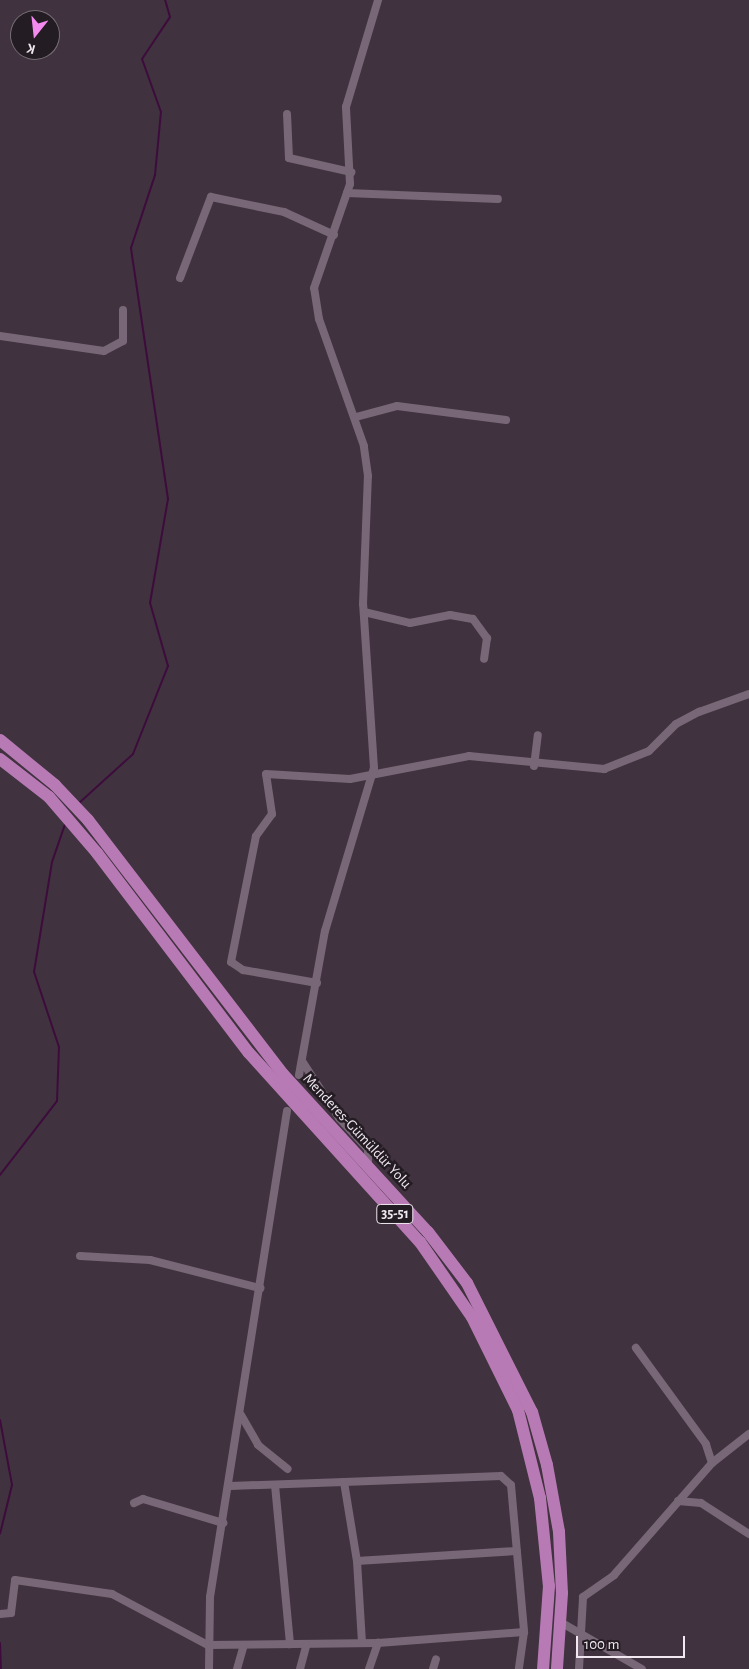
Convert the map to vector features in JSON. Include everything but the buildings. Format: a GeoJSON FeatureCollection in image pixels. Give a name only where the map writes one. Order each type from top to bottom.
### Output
{"type":"FeatureCollection","features":[{"type":"Feature","properties":{"kind":"main road","name":"35-51"},"geometry":{"type":"LineString","coordinates":[[0,740],[52,791]]}},
{"type":"Feature","properties":{"kind":"main road","name":"35-51"},"geometry":{"type":"LineString","coordinates":[[0,759],[52,791]]}},
{"type":"Feature","properties":{"kind":"main road","name":"Menderes-Gümüldür Yolu"},"geometry":{"type":"LineString","coordinates":[[52,791],[88,820],[283,1074],[368,1166],[467,1282],[532,1412],[559,1532],[562,1623],[557,1669]]}},
{"type":"Feature","properties":{"kind":"main road","name":"Menderes-Gümüldür Yolu"},"geometry":{"type":"LineString","coordinates":[[52,791],[80,832],[249,1053],[420,1242],[492,1352],[518,1410],[540,1498],[549,1586],[543,1669]]}},
{"type":"Feature","properties":{"kind":"street"},"geometry":{"type":"LineString","coordinates":[[300,1075],[316,983],[343,860],[372,776],[364,612],[368,476],[356,417],[315,301],[319,269],[334,234],[347,193],[351,172],[346,107],[378,0]]}},
{"type":"Feature","properties":{"kind":"street"},"geometry":{"type":"LineString","coordinates":[[286,114],[289,158],[351,172]]}},
{"type":"Feature","properties":{"kind":"street"},"geometry":{"type":"LineString","coordinates":[[347,193],[498,199]]}},
{"type":"Feature","properties":{"kind":"street"},"geometry":{"type":"LineString","coordinates":[[180,278],[211,197],[290,213],[334,234]]}},
{"type":"Feature","properties":{"kind":"street"},"geometry":{"type":"LineString","coordinates":[[0,336],[104,350],[123,341],[124,310]]}},
{"type":"Feature","properties":{"kind":"street"},"geometry":{"type":"LineString","coordinates":[[356,417],[397,406],[506,420]]}},
{"type":"Feature","properties":{"kind":"street"},"geometry":{"type":"LineString","coordinates":[[364,612],[410,623],[450,615],[472,619],[487,638],[484,659]]}},
{"type":"Feature","properties":{"kind":"street"},"geometry":{"type":"LineString","coordinates":[[316,983],[243,970],[230,962],[256,836],[272,814],[266,774],[350,779],[469,756],[534,766],[604,769],[631,762],[665,739],[676,724],[722,701],[749,694]]}},
{"type":"Feature","properties":{"kind":"street"},"geometry":{"type":"LineString","coordinates":[[534,766],[538,735]]}},
{"type":"Feature","properties":{"kind":"street"},"geometry":{"type":"LineString","coordinates":[[302,1061],[339,1118],[368,1149],[368,1166]]}},
{"type":"Feature","properties":{"kind":"street"},"geometry":{"type":"LineString","coordinates":[[209,1669],[210,1597],[230,1486],[287,1111]]}},
{"type":"Feature","properties":{"kind":"street"},"geometry":{"type":"LineString","coordinates":[[80,1256],[150,1260],[260,1288]]}},
{"type":"Feature","properties":{"kind":"street"},"geometry":{"type":"LineString","coordinates":[[636,1348],[706,1444],[712,1463]]}},
{"type":"Feature","properties":{"kind":"street"},"geometry":{"type":"LineString","coordinates":[[240,1415],[258,1445],[288,1469]]}},
{"type":"Feature","properties":{"kind":"street"},"geometry":{"type":"LineString","coordinates":[[579,1669],[582,1635],[579,1615],[582,1597],[614,1575],[712,1463],[749,1434]]}},
{"type":"Feature","properties":{"kind":"street"},"geometry":{"type":"LineString","coordinates":[[230,1486],[501,1476],[511,1486],[524,1632],[519,1669]]}},
{"type":"Feature","properties":{"kind":"street"},"geometry":{"type":"LineString","coordinates":[[344,1482],[358,1561],[362,1643]]}},
{"type":"Feature","properties":{"kind":"street"},"geometry":{"type":"LineString","coordinates":[[275,1485],[290,1644]]}},
{"type":"Feature","properties":{"kind":"street"},"geometry":{"type":"LineString","coordinates":[[134,1503],[143,1499],[223,1523]]}},
{"type":"Feature","properties":{"kind":"street"},"geometry":{"type":"LineString","coordinates":[[678,1501],[702,1503],[749,1534]]}},
{"type":"Feature","properties":{"kind":"street"},"geometry":{"type":"LineString","coordinates":[[358,1561],[517,1551]]}},
{"type":"Feature","properties":{"kind":"street"},"geometry":{"type":"LineString","coordinates":[[0,1614],[11,1613],[15,1580],[112,1594],[208,1646],[290,1644],[306,1646],[378,1643],[524,1632]]}},
{"type":"Feature","properties":{"kind":"street"},"geometry":{"type":"LineString","coordinates":[[562,1623],[642,1669]]}},
{"type":"Feature","properties":{"kind":"street"},"geometry":{"type":"LineString","coordinates":[[369,1669],[378,1643]]}},
{"type":"Feature","properties":{"kind":"street"},"geometry":{"type":"LineString","coordinates":[[236,1669],[244,1645]]}},
{"type":"Feature","properties":{"kind":"street"},"geometry":{"type":"LineString","coordinates":[[300,1669],[306,1646]]}},
{"type":"Feature","properties":{"kind":"street"},"geometry":{"type":"LineString","coordinates":[[433,1669],[436,1659]]}},
{"type":"Feature","properties":{"kind":"waterway"},"geometry":{"type":"LineString","coordinates":[[79,803],[133,754],[168,666],[150,603],[168,499],[131,248],[155,175],[161,112],[142,59],[170,17],[165,0]]}},
{"type":"Feature","properties":{"kind":"waterway"},"geometry":{"type":"LineString","coordinates":[[0,1175],[57,1101],[59,1047],[34,972],[52,862],[65,825]]}},
{"type":"Feature","properties":{"kind":"waterway"},"geometry":{"type":"LineString","coordinates":[[0,1420],[12,1485],[0,1534]]}},
{"type":"Feature","properties":{"kind":"waterway"},"geometry":{"type":"LineString","coordinates":[[0,1643],[1,1669]]}}]}
